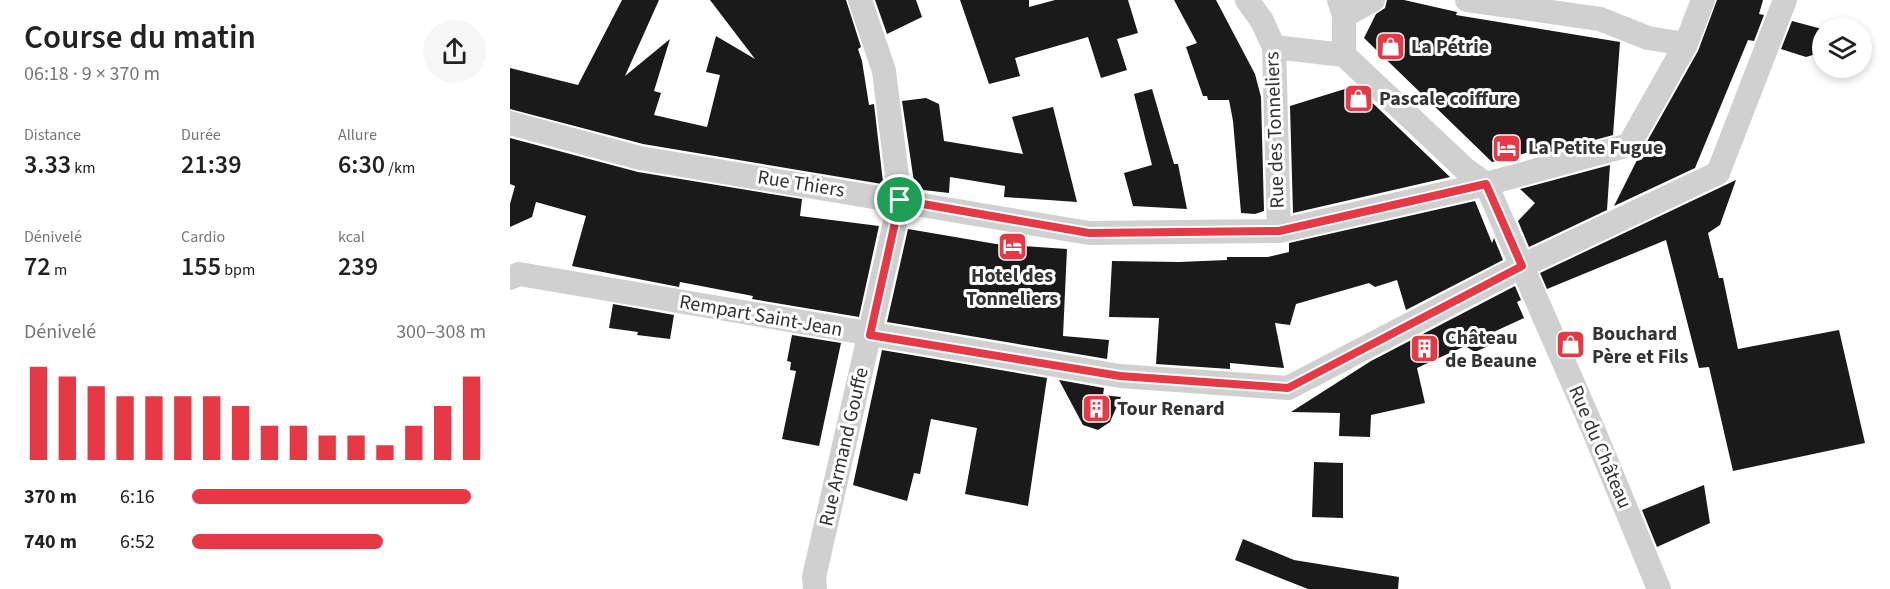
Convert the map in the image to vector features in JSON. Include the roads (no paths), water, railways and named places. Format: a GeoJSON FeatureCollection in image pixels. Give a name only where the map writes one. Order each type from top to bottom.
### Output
{"type":"FeatureCollection","features":[{"type":"Feature","properties":{"kind":"street","name":"Rue Armand Gouffe"},"geometry":{"type":"LineString","coordinates":[[815,589],[814,577],[900,200],[884,71],[860,0]]}},
{"type":"Feature","properties":{"kind":"street","name":"Rue des Tonneliers"},"geometry":{"type":"LineString","coordinates":[[1247,0],[1262,21],[1274,47],[1279,231]]}},
{"type":"Feature","properties":{"kind":"street"},"geometry":{"type":"LineString","coordinates":[[1274,47],[1344,55],[1342,8],[1373,0]]}},
{"type":"Feature","properties":{"kind":"street"},"geometry":{"type":"LineString","coordinates":[[1467,0],[1600,19],[1648,38],[1686,44]]}},
{"type":"Feature","properties":{"kind":"street","name":"Rue Thiers"},"geometry":{"type":"LineString","coordinates":[[510,123],[640,158],[1089,233],[1279,231],[1486,184],[1629,145],[1686,44],[1703,0]]}},
{"type":"Feature","properties":{"kind":"street","name":"Rempart Saint-Jean"},"geometry":{"type":"LineString","coordinates":[[510,278],[519,274],[1120,376],[1288,388],[1522,266],[1718,173],[1785,0]]}},
{"type":"Feature","properties":{"kind":"street","name":"Rue du Château"},"geometry":{"type":"LineString","coordinates":[[1344,55],[1465,169],[1486,184],[1593,429],[1659,589]]}},
{"type":"Feature","properties":{"kind":"place","name":"La Pétrie"},"geometry":{"type":"Point","coordinates":[1390,47]}},
{"type":"Feature","properties":{"kind":"place","name":"Pascale coiffure"},"geometry":{"type":"Point","coordinates":[1358,99]}},
{"type":"Feature","properties":{"kind":"place","name":"La Petite Fugue"},"geometry":{"type":"Point","coordinates":[1507,148]}},
{"type":"Feature","properties":{"kind":"place","name":"Hotel des Tonneliers"},"geometry":{"type":"Point","coordinates":[1012,246]}},
{"type":"Feature","properties":{"kind":"place","name":"Bouchard Père et Fils"},"geometry":{"type":"Point","coordinates":[1571,345]}},
{"type":"Feature","properties":{"kind":"place","name":"Château de Beaune"},"geometry":{"type":"Point","coordinates":[1424,349]}},
{"type":"Feature","properties":{"kind":"place","name":"Tour Renard"},"geometry":{"type":"Point","coordinates":[1096,409]}}]}
